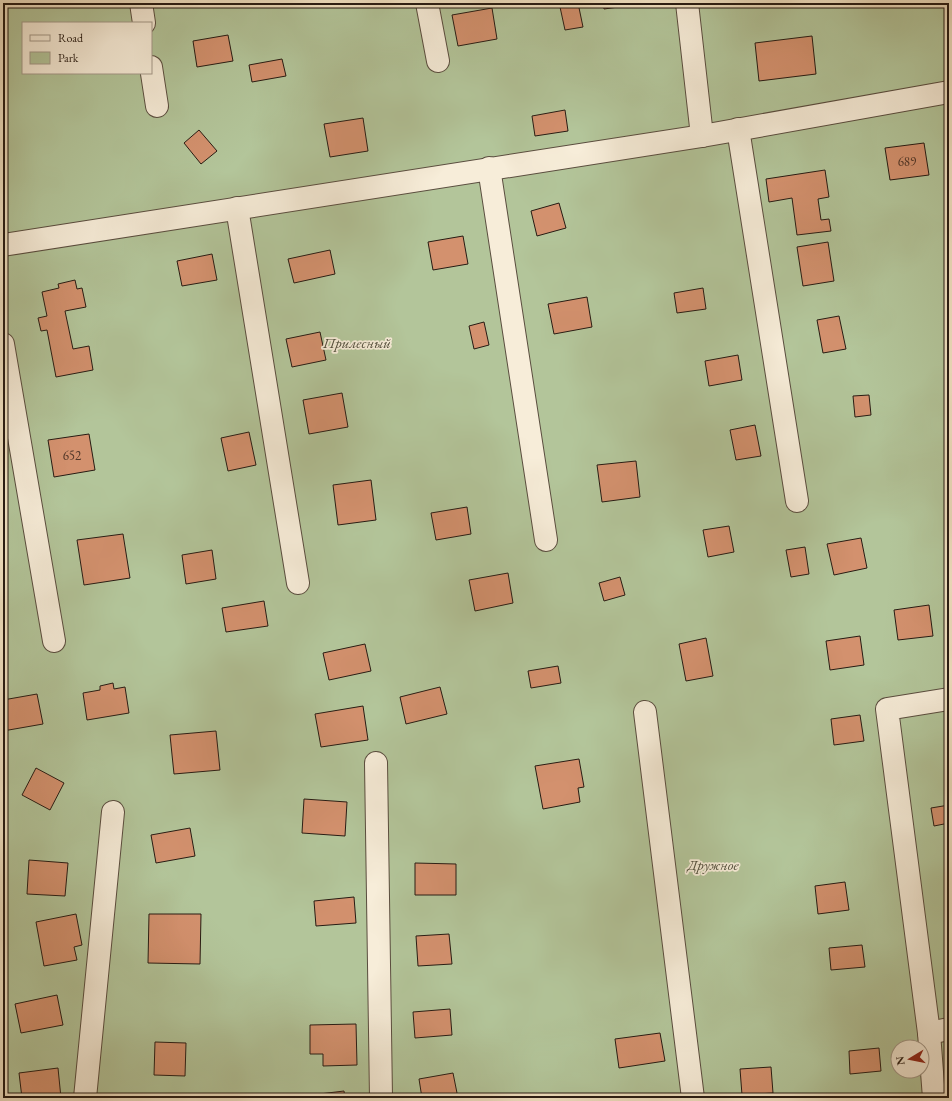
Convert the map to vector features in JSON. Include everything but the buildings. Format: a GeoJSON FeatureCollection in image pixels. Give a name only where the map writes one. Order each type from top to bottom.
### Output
{"type":"FeatureCollection","features":[{"type":"Feature","properties":{"kind":"street"},"geometry":{"type":"LineString","coordinates":[[141,3],[144,22]]}},
{"type":"Feature","properties":{"kind":"street"},"geometry":{"type":"LineString","coordinates":[[427,3],[438,61]]}},
{"type":"Feature","properties":{"kind":"street"},"geometry":{"type":"LineString","coordinates":[[687,3],[702,136]]}},
{"type":"Feature","properties":{"kind":"street"},"geometry":{"type":"LineString","coordinates":[[152,74],[157,106]]}},
{"type":"Feature","properties":{"kind":"street"},"geometry":{"type":"LineString","coordinates":[[3,245],[489,168],[702,136],[949,92]]}},
{"type":"Feature","properties":{"kind":"street"},"geometry":{"type":"LineString","coordinates":[[738,130],[797,501]]}},
{"type":"Feature","properties":{"kind":"street"},"geometry":{"type":"LineString","coordinates":[[489,168],[546,540]]}},
{"type":"Feature","properties":{"kind":"street"},"geometry":{"type":"LineString","coordinates":[[237,208],[298,583]]}},
{"type":"Feature","properties":{"kind":"street"},"geometry":{"type":"LineString","coordinates":[[3,344],[54,640]]}},
{"type":"Feature","properties":{"kind":"street"},"geometry":{"type":"LineString","coordinates":[[934,1098],[939,1031],[887,709],[949,699]]}},
{"type":"Feature","properties":{"kind":"street"},"geometry":{"type":"LineString","coordinates":[[645,712],[693,1098]]}},
{"type":"Feature","properties":{"kind":"street"},"geometry":{"type":"LineString","coordinates":[[376,763],[381,1098]]}},
{"type":"Feature","properties":{"kind":"street"},"geometry":{"type":"LineString","coordinates":[[84,1098],[113,812]]}},
{"type":"Feature","properties":{"kind":"green space","name":"Прилесный"},"geometry":{"type":"Polygon","coordinates":[[[3,3],[949,3],[949,1098],[3,1098],[3,3]]]}},
{"type":"Feature","properties":{"kind":"park label","name":"Дружное"},"geometry":{"type":"Point","coordinates":[713,864]}}]}
